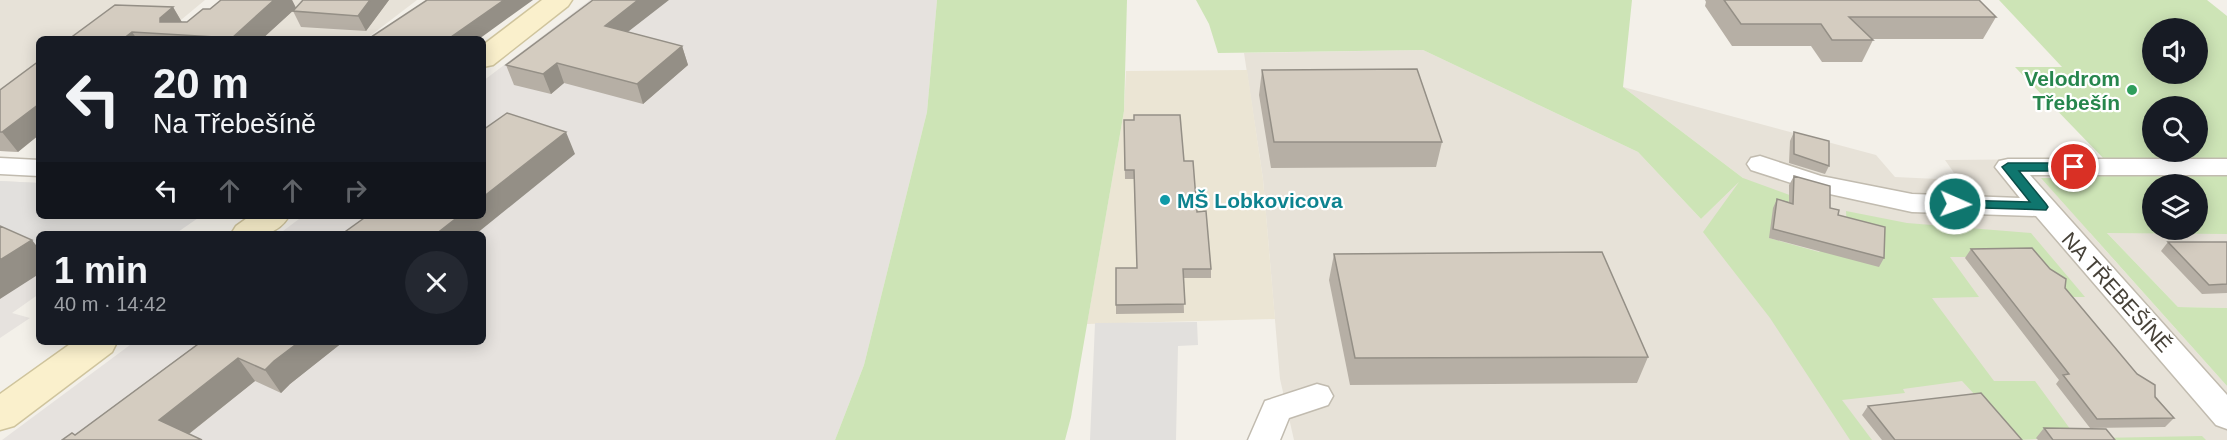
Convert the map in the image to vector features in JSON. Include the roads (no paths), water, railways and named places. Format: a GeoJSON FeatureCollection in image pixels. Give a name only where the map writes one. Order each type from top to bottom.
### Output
{"type":"FeatureCollection","features":[{"type":"Feature","properties":{"kind":"street"},"geometry":{"type":"LineString","coordinates":[[486,57],[559,0]]}},
{"type":"Feature","properties":{"kind":"street"},"geometry":{"type":"LineString","coordinates":[[1760,164],[1816,183],[1912,202],[2041,207]]}},
{"type":"Feature","properties":{"kind":"street"},"geometry":{"type":"LineString","coordinates":[[0,166],[36,166]]}},
{"type":"Feature","properties":{"kind":"street","name":"NA TŘEBEŠÍNĚ"},"geometry":{"type":"LineString","coordinates":[[2227,167],[2008,167],[2227,416]]}},
{"type":"Feature","properties":{"kind":"street"},"geometry":{"type":"LineString","coordinates":[[252,231],[269,219]]}},
{"type":"Feature","properties":{"kind":"street"},"geometry":{"type":"LineString","coordinates":[[0,415],[95,345]]}},
{"type":"Feature","properties":{"kind":"street"},"geometry":{"type":"LineString","coordinates":[[1264,440],[1276,410],[1317,396]]}},
{"type":"Feature","properties":{"kind":"place","name":"Velodrom Třebešín"},"geometry":{"type":"Point","coordinates":[2132,90]}},
{"type":"Feature","properties":{"kind":"place","name":"MŠ Lobkovicova"},"geometry":{"type":"Point","coordinates":[1165,200]}}]}
